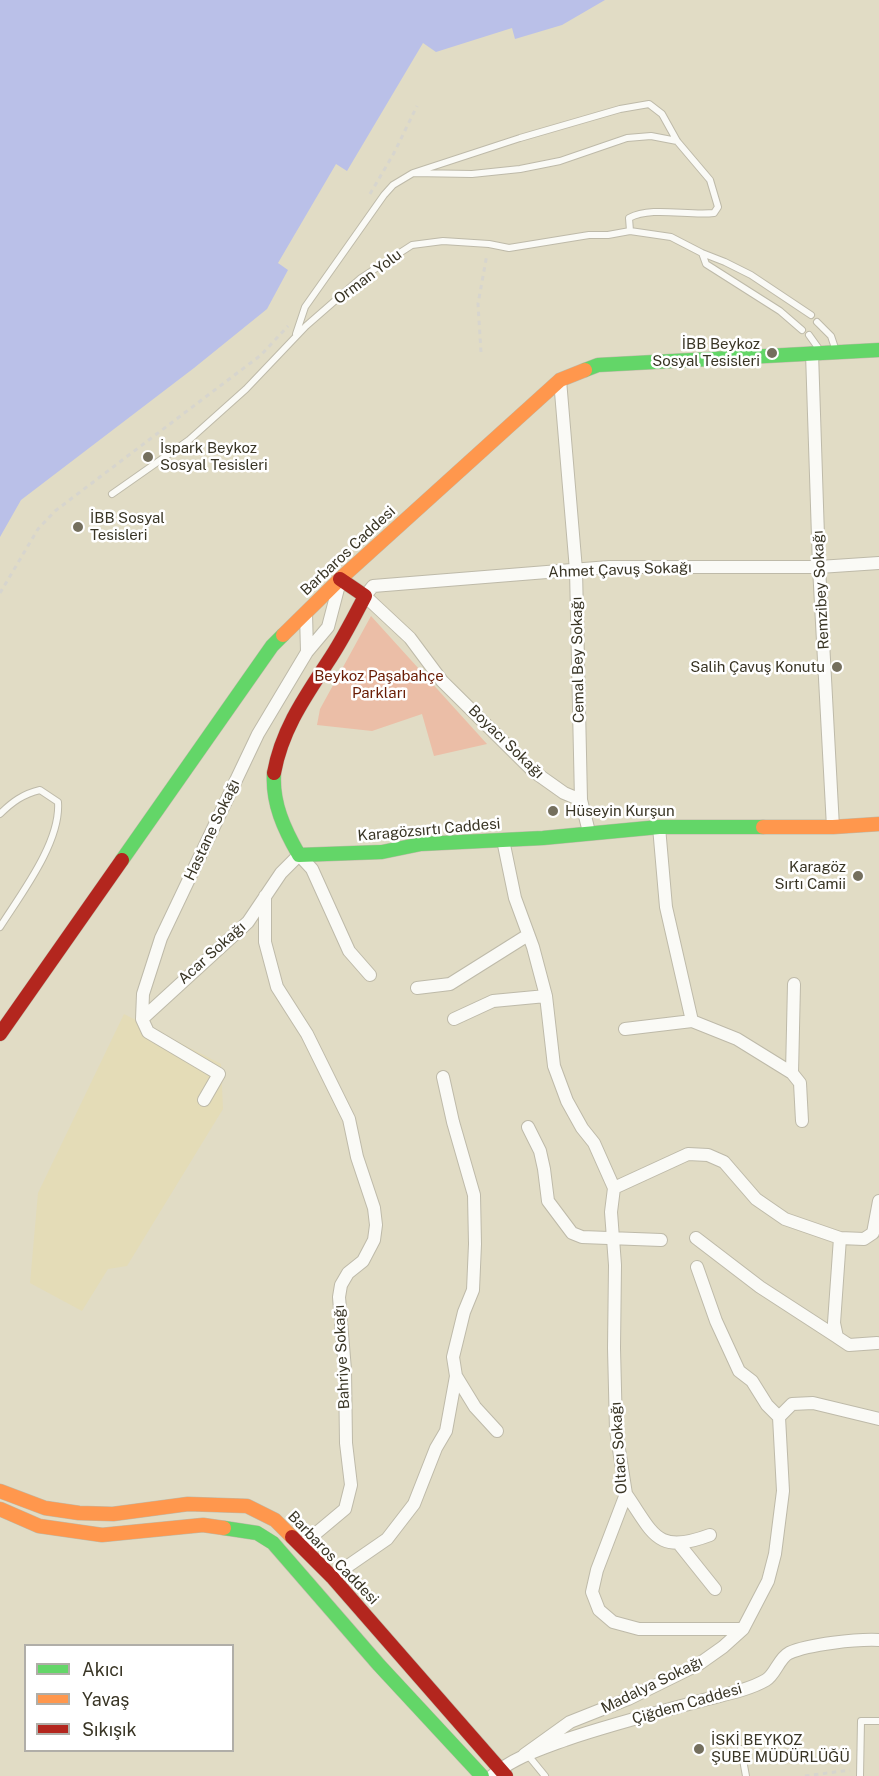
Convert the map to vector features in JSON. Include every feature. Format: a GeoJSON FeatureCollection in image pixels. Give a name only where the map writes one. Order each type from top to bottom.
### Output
{"type":"FeatureCollection","features":[{"type":"Feature","properties":{"kind":"main road","name":"Barbaros Caddesi"},"geometry":{"type":"LineString","coordinates":[[0,1035],[272,646],[340,579],[560,380],[598,365],[879,350]]}},
{"type":"Feature","properties":{"kind":"main road"},"geometry":{"type":"LineString","coordinates":[[299,855],[281,820],[275,793],[274,772],[284,737],[307,693],[341,641],[365,596],[340,579]]}},
{"type":"Feature","properties":{"kind":"main road","name":"Karagözsırtı Caddesi"},"geometry":{"type":"LineString","coordinates":[[299,855],[382,852],[421,844],[659,827],[833,827],[879,824]]}},
{"type":"Feature","properties":{"kind":"main road","name":"Barbaros Caddesi"},"geometry":{"type":"LineString","coordinates":[[0,1491],[45,1508],[79,1513],[113,1514],[188,1504],[247,1506],[275,1520],[332,1577],[500,1773]]}},
{"type":"Feature","properties":{"kind":"main road"},"geometry":{"type":"LineString","coordinates":[[0,1509],[39,1526],[102,1535],[204,1525],[257,1533],[273,1543],[379,1665],[482,1776]]}},
{"type":"Feature","properties":{"kind":"street","name":"Remzibey Sokağı"},"geometry":{"type":"LineString","coordinates":[[816,352],[819,567],[833,827]]}},
{"type":"Feature","properties":{"kind":"street","name":"Cemal Bey Sokağı"},"geometry":{"type":"LineString","coordinates":[[560,380],[576,570],[581,800],[589,832]]}},
{"type":"Feature","properties":{"kind":"street","name":"Ahmet Çavuş Sokağı"},"geometry":{"type":"LineString","coordinates":[[365,596],[373,586],[609,567],[819,567],[879,563]]}},
{"type":"Feature","properties":{"kind":"street","name":"Hastane Sokağı"},"geometry":{"type":"LineString","coordinates":[[142,1019],[143,994],[161,938],[258,734],[307,652],[328,627],[340,579]]}},
{"type":"Feature","properties":{"kind":"street","name":"Boyacı Sokağı"},"geometry":{"type":"LineString","coordinates":[[365,596],[410,638],[442,681],[533,771],[564,793],[581,800]]}},
{"type":"Feature","properties":{"kind":"street"},"geometry":{"type":"LineString","coordinates":[[306,613],[307,652]]}},
{"type":"Feature","properties":{"kind":"street"},"geometry":{"type":"LineString","coordinates":[[659,827],[666,907],[692,1021]]}},
{"type":"Feature","properties":{"kind":"street","name":"Oltacı Sokağı"},"geometry":{"type":"LineString","coordinates":[[502,840],[515,898],[539,967],[546,996],[554,1066],[567,1101],[582,1128],[594,1143],[614,1188],[611,1212],[616,1430],[626,1494],[597,1570],[592,1592],[599,1610],[613,1622],[639,1629],[743,1629]]}},
{"type":"Feature","properties":{"kind":"street"},"geometry":{"type":"LineString","coordinates":[[299,855],[312,869],[349,951],[370,975]]}},
{"type":"Feature","properties":{"kind":"street","name":"Acar Sokağı"},"geometry":{"type":"LineString","coordinates":[[142,1019],[248,922],[281,873],[299,855]]}},
{"type":"Feature","properties":{"kind":"street","name":"Bahriye Sokağı"},"geometry":{"type":"LineString","coordinates":[[265,896],[266,942],[277,987],[307,1034],[350,1119],[357,1157],[374,1208],[376,1225],[374,1240],[363,1260],[348,1273],[340,1285],[346,1443],[351,1485],[345,1509],[302,1545]]}},
{"type":"Feature","properties":{"kind":"street"},"geometry":{"type":"LineString","coordinates":[[417,988],[450,984],[528,935]]}},
{"type":"Feature","properties":{"kind":"street"},"geometry":{"type":"LineString","coordinates":[[792,1072],[794,984]]}},
{"type":"Feature","properties":{"kind":"street"},"geometry":{"type":"LineString","coordinates":[[454,1019],[493,1001],[546,996]]}},
{"type":"Feature","properties":{"kind":"street"},"geometry":{"type":"LineString","coordinates":[[142,1019],[148,1032],[219,1074],[204,1100]]}},
{"type":"Feature","properties":{"kind":"street"},"geometry":{"type":"LineString","coordinates":[[625,1029],[692,1021],[737,1039],[792,1072],[800,1083],[802,1121]]}},
{"type":"Feature","properties":{"kind":"street"},"geometry":{"type":"LineString","coordinates":[[332,1577],[387,1539],[414,1504],[436,1448],[446,1431],[456,1376],[453,1357],[472,1290],[475,1244],[474,1195],[443,1077]]}},
{"type":"Feature","properties":{"kind":"street"},"geometry":{"type":"LineString","coordinates":[[528,1127],[540,1151],[548,1201],[572,1233],[582,1237],[661,1240]]}},
{"type":"Feature","properties":{"kind":"street"},"geometry":{"type":"LineString","coordinates":[[614,1188],[688,1154],[708,1155],[724,1162],[756,1199],[785,1219],[840,1238],[864,1239],[873,1233],[879,1201]]}},
{"type":"Feature","properties":{"kind":"street"},"geometry":{"type":"LineString","coordinates":[[696,1238],[760,1287],[849,1345],[877,1343]]}},
{"type":"Feature","properties":{"kind":"street"},"geometry":{"type":"LineString","coordinates":[[837,1337],[834,1323],[840,1238]]}},
{"type":"Feature","properties":{"kind":"street"},"geometry":{"type":"LineString","coordinates":[[697,1267],[716,1321],[739,1371],[752,1381],[767,1405],[779,1417],[792,1404],[813,1403],[879,1419]]}},
{"type":"Feature","properties":{"kind":"street"},"geometry":{"type":"LineString","coordinates":[[456,1376],[475,1407],[497,1431]]}},
{"type":"Feature","properties":{"kind":"street","name":"Madalya Sokağı"},"geometry":{"type":"LineString","coordinates":[[525,1754],[570,1722],[628,1699],[699,1664],[743,1629],[768,1581],[776,1554],[783,1491],[779,1417]]}},
{"type":"Feature","properties":{"kind":"street"},"geometry":{"type":"LineString","coordinates":[[626,1494],[649,1527],[662,1541],[679,1544],[710,1535]]}},
{"type":"Feature","properties":{"kind":"street"},"geometry":{"type":"LineString","coordinates":[[679,1544],[715,1589]]}},
{"type":"Feature","properties":{"kind":"street","name":"Çiğdem Caddesi"},"geometry":{"type":"LineString","coordinates":[[500,1773],[525,1754],[624,1721],[734,1692],[767,1680],[787,1654],[814,1646],[879,1641]]}},
{"type":"Feature","properties":{"kind":"lane","name":"Orman Yolu"},"geometry":{"type":"LineString","coordinates":[[295,338],[305,307],[393,185],[413,173],[520,138],[636,105],[649,104],[662,114],[677,141],[710,180],[718,207],[714,213],[697,215],[638,213],[629,218],[630,231]]}},
{"type":"Feature","properties":{"kind":"lane"},"geometry":{"type":"LineString","coordinates":[[413,173],[472,174],[520,169],[560,161],[627,138],[651,136],[677,141]]}},
{"type":"Feature","properties":{"kind":"lane","name":"Orman Yolu"},"geometry":{"type":"LineString","coordinates":[[112,494],[189,440],[246,389],[295,338],[361,278],[412,245],[443,241],[489,244],[509,248],[630,231],[671,237],[751,275],[811,315]]}},
{"type":"Feature","properties":{"kind":"lane","name":"Orman Yolu"},"geometry":{"type":"LineString","coordinates":[[702,253],[706,264],[780,311],[802,330]]}},
{"type":"Feature","properties":{"kind":"lane"},"geometry":{"type":"LineString","coordinates":[[817,322],[831,336],[836,351]]}},
{"type":"Feature","properties":{"kind":"lane"},"geometry":{"type":"LineString","coordinates":[[809,335],[816,352]]}},
{"type":"Feature","properties":{"kind":"lane"},"geometry":{"type":"LineString","coordinates":[[0,814],[14,800],[28,792],[40,790],[58,802],[59,814],[45,854],[0,927]]}},
{"type":"Feature","properties":{"kind":"lane"},"geometry":{"type":"LineString","coordinates":[[860,1772],[861,1722],[879,1721]]}},
{"type":"Feature","properties":{"kind":"lane"},"geometry":{"type":"LineString","coordinates":[[741,1749],[746,1776]]}},
{"type":"Feature","properties":{"kind":"lane"},"geometry":{"type":"LineString","coordinates":[[525,1754],[545,1776]]}},
{"type":"Feature","properties":{"kind":"path"},"geometry":{"type":"LineString","coordinates":[[366,201],[417,106]]}},
{"type":"Feature","properties":{"kind":"path"},"geometry":{"type":"LineString","coordinates":[[481,352],[477,304],[489,244]]}},
{"type":"Feature","properties":{"kind":"path"},"geometry":{"type":"LineString","coordinates":[[0,593],[38,529],[55,511],[261,355],[305,307]]}},
{"type":"Feature","properties":{"kind":"path"},"geometry":{"type":"LineString","coordinates":[[805,1776],[860,1772]]}},
{"type":"Feature","properties":{"kind":"shaded area"},"geometry":{"type":"Polygon","coordinates":[[[124,1014],[221,1064],[223,1109],[127,1266],[108,1269],[82,1311],[30,1283],[38,1193],[124,1014]]]}},
{"type":"Feature","properties":{"kind":"green space","name":"Beykoz Paşabahçe Parkları"},"geometry":{"type":"Polygon","coordinates":[[[371,616],[487,744],[434,756],[422,714],[372,731],[317,725],[320,709],[371,616]]]}},
{"type":"Feature","properties":{"kind":"water"},"geometry":{"type":"Polygon","coordinates":[[[0,0],[605,0],[562,25],[515,39],[512,28],[436,52],[423,43],[347,171],[336,164],[278,263],[288,270],[267,309],[194,368],[21,500],[0,537],[0,0]]]}},
{"type":"Feature","properties":{"kind":"traffic: fast"},"geometry":{"type":"LineString","coordinates":[[585,370],[598,365],[879,350]]}},
{"type":"Feature","properties":{"kind":"traffic: fast"},"geometry":{"type":"LineString","coordinates":[[122,860],[272,646],[283,635]]}},
{"type":"Feature","properties":{"kind":"traffic: fast"},"geometry":{"type":"LineString","coordinates":[[274,773],[275,795],[280,816],[299,855],[382,852],[421,844],[543,838],[659,827],[763,827]]}},
{"type":"Feature","properties":{"kind":"traffic: fast"},"geometry":{"type":"LineString","coordinates":[[224,1528],[257,1533],[273,1543],[379,1665],[482,1776]]}},
{"type":"Feature","properties":{"kind":"traffic: slow"},"geometry":{"type":"LineString","coordinates":[[283,635],[340,579],[560,380],[585,370]]}},
{"type":"Feature","properties":{"kind":"traffic: slow"},"geometry":{"type":"LineString","coordinates":[[763,827],[833,827],[879,824]]}},
{"type":"Feature","properties":{"kind":"traffic: slow"},"geometry":{"type":"LineString","coordinates":[[0,1491],[45,1508],[79,1513],[113,1514],[188,1504],[247,1506],[275,1520],[292,1537]]}},
{"type":"Feature","properties":{"kind":"traffic: slow"},"geometry":{"type":"LineString","coordinates":[[0,1509],[39,1526],[102,1535],[203,1525],[224,1528]]}},
{"type":"Feature","properties":{"kind":"traffic: jam"},"geometry":{"type":"LineString","coordinates":[[274,773],[283,741],[296,712],[340,642],[365,596],[340,579]]}},
{"type":"Feature","properties":{"kind":"traffic: jam"},"geometry":{"type":"LineString","coordinates":[[0,1034],[122,860]]}},
{"type":"Feature","properties":{"kind":"traffic: jam"},"geometry":{"type":"LineString","coordinates":[[292,1537],[332,1577],[506,1776]]}},
{"type":"Feature","properties":{"kind":"place","name":"İBB Beykoz Sosyal Tesisleri"},"geometry":{"type":"Point","coordinates":[772,353]}},
{"type":"Feature","properties":{"kind":"place","name":"İspark Beykoz Sosyal Tesisleri"},"geometry":{"type":"Point","coordinates":[148,457]}},
{"type":"Feature","properties":{"kind":"place","name":"İBB Sosyal Tesisleri"},"geometry":{"type":"Point","coordinates":[78,527]}},
{"type":"Feature","properties":{"kind":"place","name":"Salih Çavuş Konutu"},"geometry":{"type":"Point","coordinates":[837,667]}},
{"type":"Feature","properties":{"kind":"place","name":"Hüseyin Kurşun"},"geometry":{"type":"Point","coordinates":[553,811]}},
{"type":"Feature","properties":{"kind":"place","name":"Karagöz Sırtı Camii"},"geometry":{"type":"Point","coordinates":[858,876]}},
{"type":"Feature","properties":{"kind":"place","name":"İSKİ BEYKOZ ŞUBE MÜDÜRLÜĞÜ"},"geometry":{"type":"Point","coordinates":[699,1749]}}]}
